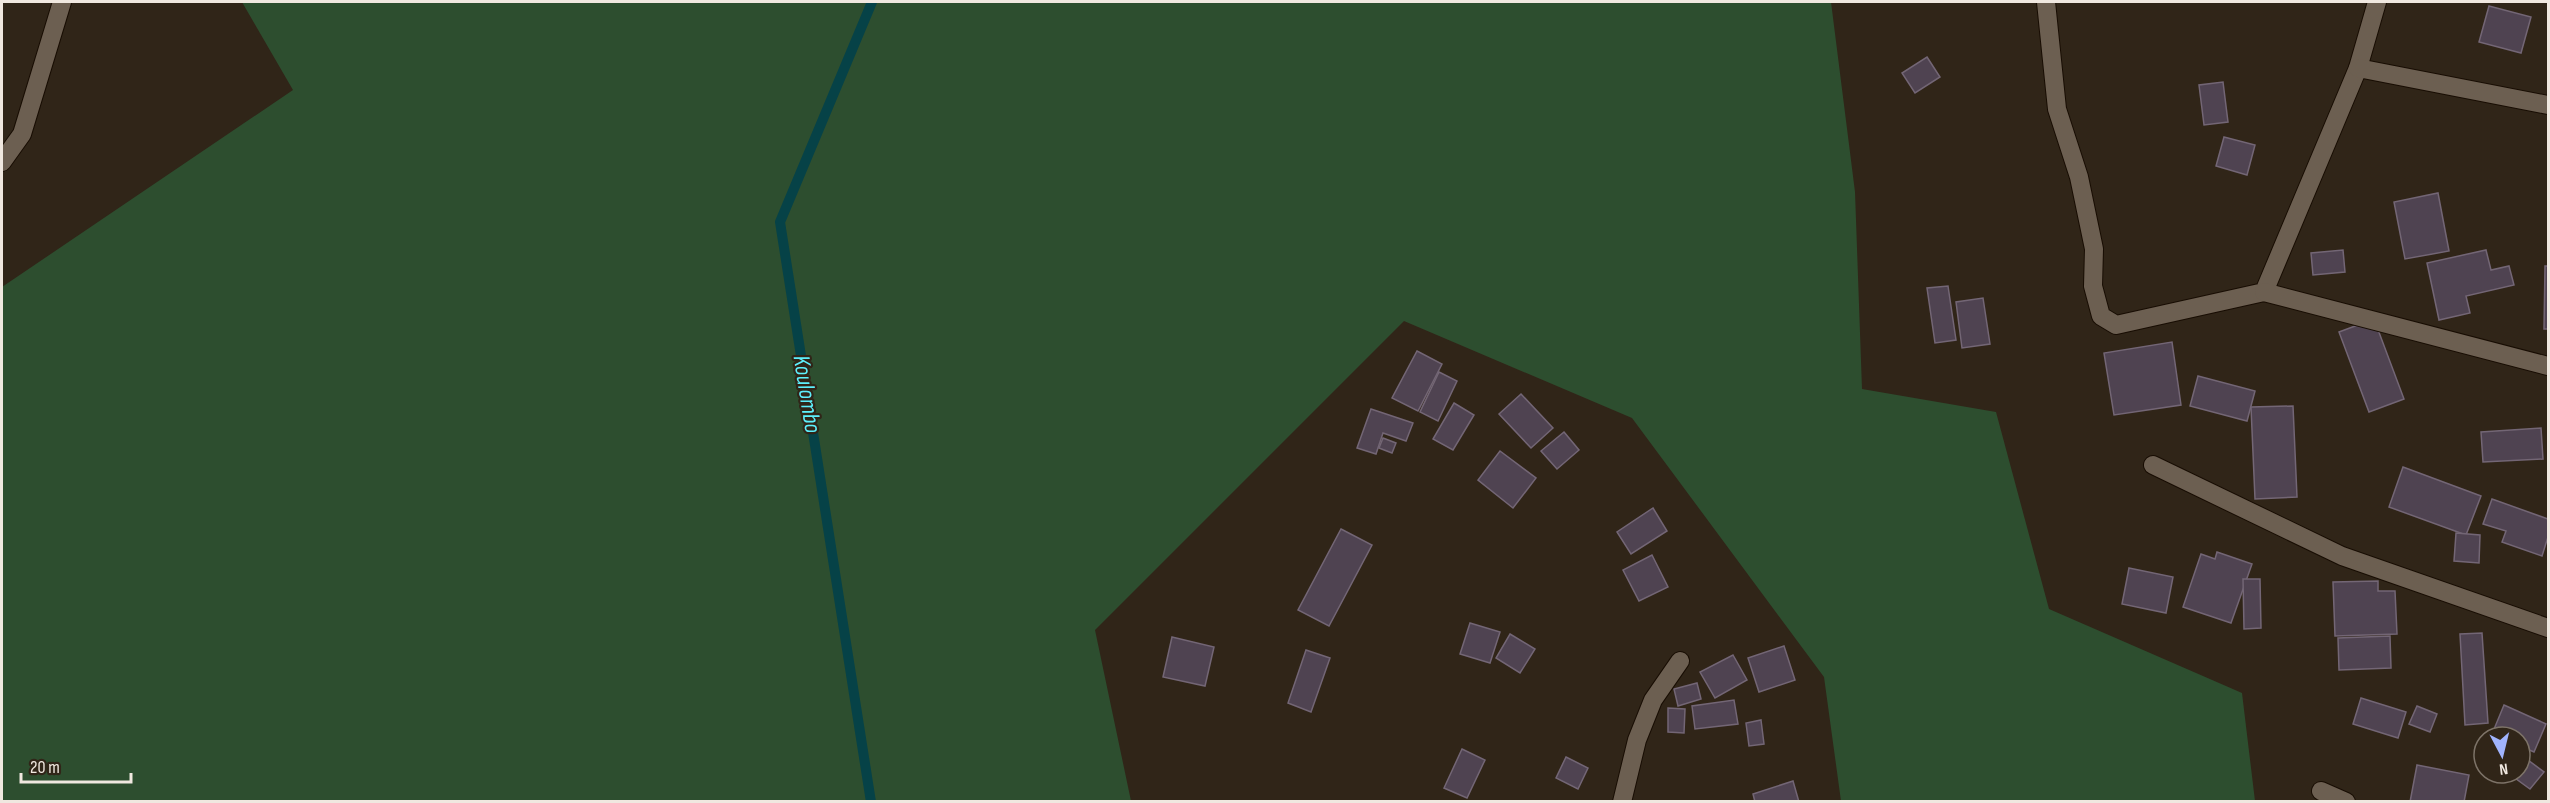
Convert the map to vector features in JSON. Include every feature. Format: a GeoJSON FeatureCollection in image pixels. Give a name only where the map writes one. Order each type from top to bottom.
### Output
{"type":"FeatureCollection","features":[{"type":"Feature","properties":{"kind":"street"},"geometry":{"type":"LineString","coordinates":[[2,162],[22,134],[62,2]]}},
{"type":"Feature","properties":{"kind":"street"},"geometry":{"type":"LineString","coordinates":[[2046,2],[2057,109],[2079,177],[2094,249],[2093,285],[2101,316],[2116,325],[2128,324],[2264,292],[2548,366]]}},
{"type":"Feature","properties":{"kind":"street"},"geometry":{"type":"LineString","coordinates":[[2264,292],[2358,68],[2377,2]]}},
{"type":"Feature","properties":{"kind":"street"},"geometry":{"type":"LineString","coordinates":[[2358,68],[2548,105]]}},
{"type":"Feature","properties":{"kind":"street"},"geometry":{"type":"LineString","coordinates":[[2152,465],[2342,556],[2548,628]]}},
{"type":"Feature","properties":{"kind":"street"},"geometry":{"type":"LineString","coordinates":[[1622,801],[1637,740],[1653,700],[1680,662]]}},
{"type":"Feature","properties":{"kind":"street"},"geometry":{"type":"LineString","coordinates":[[2321,791],[2346,801]]}},
{"type":"Feature","properties":{"kind":"green space"},"geometry":{"type":"Polygon","coordinates":[[[242,2],[1831,2],[1855,192],[1862,389],[1996,412],[2049,609],[2242,693],[2255,801],[1841,801],[1824,677],[1632,418],[1404,321],[1095,630],[1131,801],[2,801],[2,287],[293,90],[242,2]]]}},
{"type":"Feature","properties":{"kind":"building"},"geometry":{"type":"Polygon","coordinates":[[[2489,6],[2531,17],[2521,53],[2479,42],[2489,6]]]}},
{"type":"Feature","properties":{"kind":"building"},"geometry":{"type":"Polygon","coordinates":[[[1927,57],[1940,77],[1915,93],[1902,73],[1927,57]]]}},
{"type":"Feature","properties":{"kind":"building"},"geometry":{"type":"Polygon","coordinates":[[[2223,82],[2228,122],[2204,125],[2199,85],[2223,82]]]}},
{"type":"Feature","properties":{"kind":"building"},"geometry":{"type":"Polygon","coordinates":[[[2224,137],[2255,145],[2247,175],[2216,166],[2224,137]]]}},
{"type":"Feature","properties":{"kind":"building"},"geometry":{"type":"Polygon","coordinates":[[[2438,193],[2449,251],[2405,259],[2394,202],[2438,193]]]}},
{"type":"Feature","properties":{"kind":"building"},"geometry":{"type":"Polygon","coordinates":[[[2343,250],[2345,272],[2313,275],[2311,253],[2343,250]]]}},
{"type":"Feature","properties":{"kind":"building"},"geometry":{"type":"Polygon","coordinates":[[[2486,250],[2491,270],[2509,266],[2514,285],[2466,296],[2470,313],[2439,320],[2427,263],[2486,250]]]}},
{"type":"Feature","properties":{"kind":"building"},"geometry":{"type":"Polygon","coordinates":[[[2545,266],[2548,266],[2548,329],[2544,329],[2545,266]]]}},
{"type":"Feature","properties":{"kind":"building"},"geometry":{"type":"Polygon","coordinates":[[[1948,286],[1956,340],[1935,343],[1927,288],[1948,286]]]}},
{"type":"Feature","properties":{"kind":"building"},"geometry":{"type":"Polygon","coordinates":[[[1983,298],[1990,344],[1962,348],[1956,302],[1983,298]]]}},
{"type":"Feature","properties":{"kind":"building"},"geometry":{"type":"Polygon","coordinates":[[[2374,319],[2404,399],[2369,412],[2339,332],[2374,319]]]}},
{"type":"Feature","properties":{"kind":"building"},"geometry":{"type":"Polygon","coordinates":[[[2172,342],[2181,405],[2114,415],[2104,353],[2172,342]]]}},
{"type":"Feature","properties":{"kind":"building"},"geometry":{"type":"Polygon","coordinates":[[[1417,351],[1442,364],[1418,411],[1392,398],[1417,351]]]}},
{"type":"Feature","properties":{"kind":"building"},"geometry":{"type":"Polygon","coordinates":[[[1439,372],[1457,381],[1438,421],[1420,412],[1439,372]]]}},
{"type":"Feature","properties":{"kind":"building"},"geometry":{"type":"Polygon","coordinates":[[[2198,376],[2255,391],[2247,421],[2190,406],[2198,376]]]}},
{"type":"Feature","properties":{"kind":"building"},"geometry":{"type":"Polygon","coordinates":[[[1521,394],[1553,428],[1531,448],[1499,414],[1521,394]]]}},
{"type":"Feature","properties":{"kind":"building"},"geometry":{"type":"Polygon","coordinates":[[[1454,403],[1474,415],[1453,450],[1433,439],[1454,403]]]}},
{"type":"Feature","properties":{"kind":"building"},"geometry":{"type":"Polygon","coordinates":[[[2293,406],[2297,497],[2255,499],[2251,407],[2293,406]]]}},
{"type":"Feature","properties":{"kind":"building"},"geometry":{"type":"Polygon","coordinates":[[[1371,409],[1413,423],[1406,441],[1383,433],[1376,454],[1357,448],[1371,409]]]}},
{"type":"Feature","properties":{"kind":"building"},"geometry":{"type":"Polygon","coordinates":[[[2541,428],[2543,459],[2483,462],[2481,432],[2541,428]]]}},
{"type":"Feature","properties":{"kind":"building"},"geometry":{"type":"Polygon","coordinates":[[[1564,432],[1579,450],[1557,469],[1541,451],[1564,432]]]}},
{"type":"Feature","properties":{"kind":"building"},"geometry":{"type":"Polygon","coordinates":[[[1383,438],[1396,443],[1392,453],[1379,448],[1383,438]]]}},
{"type":"Feature","properties":{"kind":"building"},"geometry":{"type":"Polygon","coordinates":[[[1500,451],[1536,478],[1513,508],[1478,480],[1500,451]]]}},
{"type":"Feature","properties":{"kind":"building"},"geometry":{"type":"Polygon","coordinates":[[[2403,467],[2481,496],[2466,535],[2389,507],[2403,467]]]}},
{"type":"Feature","properties":{"kind":"building"},"geometry":{"type":"Polygon","coordinates":[[[2492,499],[2548,519],[2548,537],[2542,556],[2502,542],[2506,531],[2483,524],[2492,499]]]}},
{"type":"Feature","properties":{"kind":"building"},"geometry":{"type":"Polygon","coordinates":[[[1653,508],[1667,531],[1631,554],[1617,532],[1653,508]]]}},
{"type":"Feature","properties":{"kind":"building"},"geometry":{"type":"Polygon","coordinates":[[[1341,529],[1372,545],[1329,626],[1298,610],[1341,529]]]}},
{"type":"Feature","properties":{"kind":"building"},"geometry":{"type":"Polygon","coordinates":[[[2456,533],[2480,535],[2479,563],[2454,561],[2456,533]]]}},
{"type":"Feature","properties":{"kind":"building"},"geometry":{"type":"Polygon","coordinates":[[[2217,552],[2252,564],[2231,623],[2183,607],[2201,554],[2215,559],[2217,552]]]}},
{"type":"Feature","properties":{"kind":"building"},"geometry":{"type":"Polygon","coordinates":[[[1652,555],[1668,587],[1639,601],[1623,570],[1652,555]]]}},
{"type":"Feature","properties":{"kind":"building"},"geometry":{"type":"Polygon","coordinates":[[[2129,568],[2173,577],[2166,613],[2122,604],[2129,568]]]}},
{"type":"Feature","properties":{"kind":"building"},"geometry":{"type":"Polygon","coordinates":[[[2243,579],[2260,579],[2261,628],[2244,629],[2243,579]]]}},
{"type":"Feature","properties":{"kind":"building"},"geometry":{"type":"Polygon","coordinates":[[[2378,581],[2378,591],[2395,591],[2397,634],[2335,636],[2333,582],[2378,581]]]}},
{"type":"Feature","properties":{"kind":"building"},"geometry":{"type":"Polygon","coordinates":[[[1470,623],[1500,632],[1490,663],[1460,654],[1470,623]]]}},
{"type":"Feature","properties":{"kind":"building"},"geometry":{"type":"Polygon","coordinates":[[[2482,633],[2488,723],[2465,725],[2460,634],[2482,633]]]}},
{"type":"Feature","properties":{"kind":"building"},"geometry":{"type":"Polygon","coordinates":[[[1510,634],[1535,649],[1520,673],[1496,658],[1510,634]]]}},
{"type":"Feature","properties":{"kind":"building"},"geometry":{"type":"Polygon","coordinates":[[[2390,636],[2391,668],[2339,670],[2338,638],[2390,636]]]}},
{"type":"Feature","properties":{"kind":"building"},"geometry":{"type":"Polygon","coordinates":[[[1172,637],[1214,647],[1205,686],[1163,677],[1172,637]]]}},
{"type":"Feature","properties":{"kind":"building"},"geometry":{"type":"Polygon","coordinates":[[[1784,646],[1795,680],[1759,692],[1748,658],[1784,646]]]}},
{"type":"Feature","properties":{"kind":"building"},"geometry":{"type":"Polygon","coordinates":[[[1306,650],[1330,658],[1311,712],[1288,703],[1306,650]]]}},
{"type":"Feature","properties":{"kind":"building"},"geometry":{"type":"Polygon","coordinates":[[[1733,655],[1747,680],[1715,698],[1700,672],[1733,655]]]}},
{"type":"Feature","properties":{"kind":"building"},"geometry":{"type":"Polygon","coordinates":[[[1697,683],[1701,699],[1678,706],[1674,689],[1697,683]]]}},
{"type":"Feature","properties":{"kind":"building"},"geometry":{"type":"Polygon","coordinates":[[[2361,698],[2406,712],[2398,738],[2353,724],[2361,698]]]}},
{"type":"Feature","properties":{"kind":"building"},"geometry":{"type":"Polygon","coordinates":[[[1734,700],[1738,724],[1695,729],[1692,706],[1734,700]]]}},
{"type":"Feature","properties":{"kind":"building"},"geometry":{"type":"Polygon","coordinates":[[[2504,705],[2546,724],[2534,752],[2532,751],[2532,725],[2496,725],[2504,705]]]}},
{"type":"Feature","properties":{"kind":"building"},"geometry":{"type":"Polygon","coordinates":[[[2417,706],[2437,714],[2430,732],[2409,724],[2417,706]]]}},
{"type":"Feature","properties":{"kind":"building"},"geometry":{"type":"Polygon","coordinates":[[[1668,708],[1685,709],[1684,733],[1668,732],[1668,708]]]}},
{"type":"Feature","properties":{"kind":"building"},"geometry":{"type":"Polygon","coordinates":[[[1761,720],[1764,744],[1749,746],[1746,723],[1761,720]]]}},
{"type":"Feature","properties":{"kind":"building"},"geometry":{"type":"Polygon","coordinates":[[[1462,749],[1485,760],[1467,798],[1444,788],[1462,749]]]}},
{"type":"Feature","properties":{"kind":"building"},"geometry":{"type":"Polygon","coordinates":[[[1566,757],[1588,768],[1578,789],[1556,778],[1566,757]]]}},
{"type":"Feature","properties":{"kind":"building"},"geometry":{"type":"Polygon","coordinates":[[[2532,763],[2544,772],[2530,789],[2524,785],[2532,785],[2532,763]]]}},
{"type":"Feature","properties":{"kind":"building"},"geometry":{"type":"Polygon","coordinates":[[[2417,765],[2469,775],[2464,802],[2410,802],[2417,765]]]}},
{"type":"Feature","properties":{"kind":"building"},"geometry":{"type":"Polygon","coordinates":[[[1793,781],[1799,802],[1755,802],[1753,794],[1793,781]]]}},
{"type":"Feature","properties":{"kind":"waterway","name":"Koulombo"},"geometry":{"type":"LineString","coordinates":[[871,802],[780,222],[872,2]]}}]}
